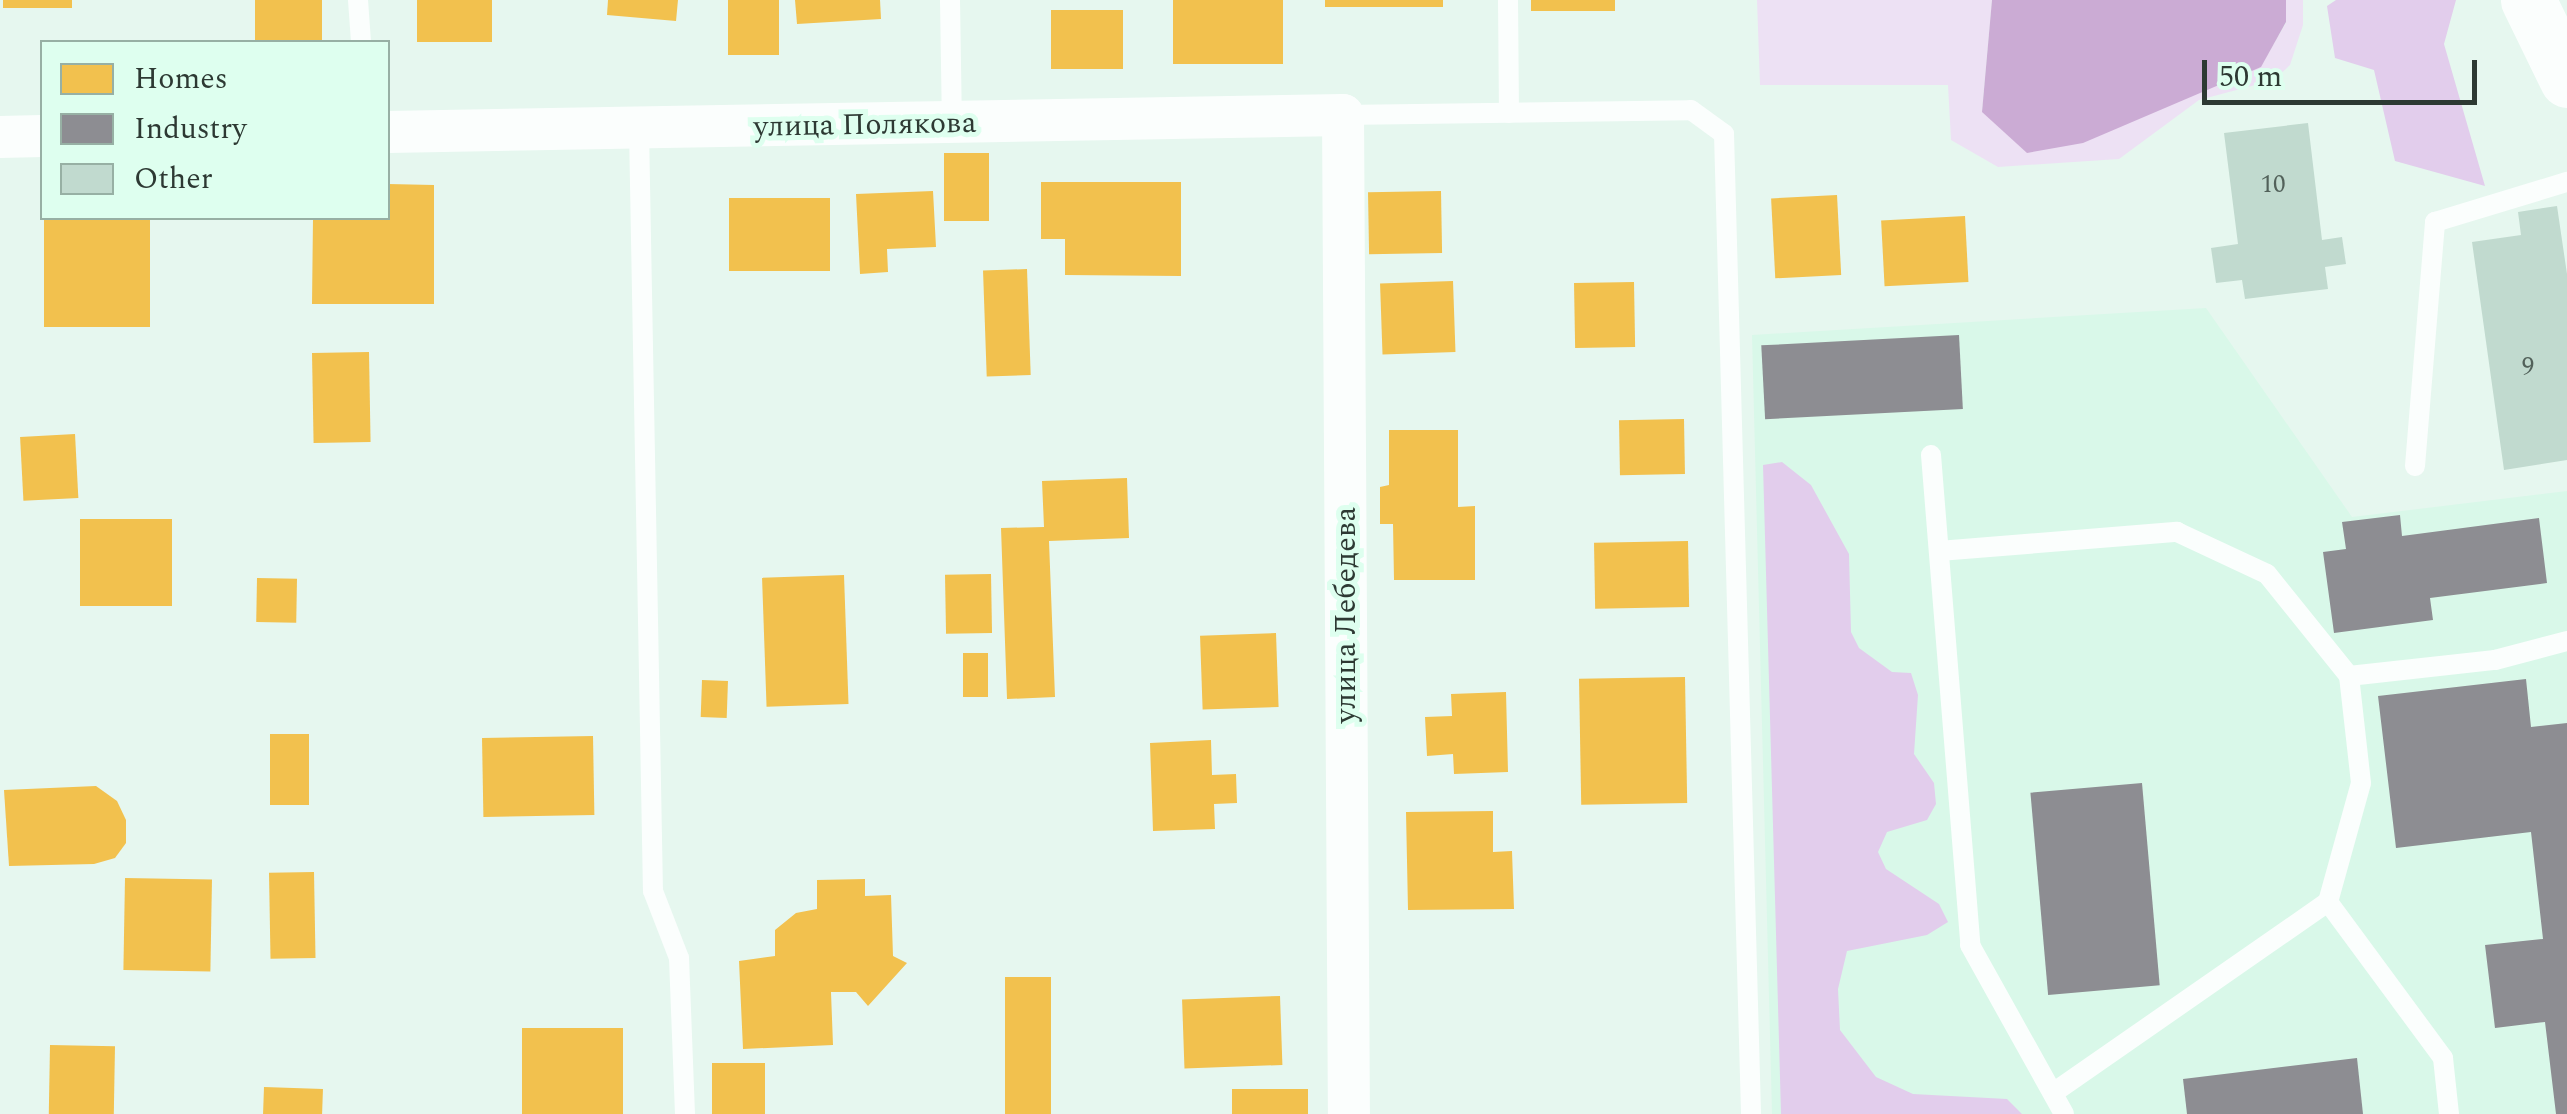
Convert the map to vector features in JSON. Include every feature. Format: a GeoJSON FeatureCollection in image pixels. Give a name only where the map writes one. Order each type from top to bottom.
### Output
{"type":"FeatureCollection","features":[{"type":"Feature","properties":{"kind":"street"},"geometry":{"type":"LineString","coordinates":[[2528,0],[2567,80]]}},
{"type":"Feature","properties":{"kind":"street","name":"улица Полякова"},"geometry":{"type":"LineString","coordinates":[[390,132],[1343,115]]}},
{"type":"Feature","properties":{"kind":"street","name":"улица Лебедева"},"geometry":{"type":"LineString","coordinates":[[1343,115],[1349,1114]]}},
{"type":"Feature","properties":{"kind":"street"},"geometry":{"type":"LineString","coordinates":[[0,137],[40,136]]}},
{"type":"Feature","properties":{"kind":"lane"},"geometry":{"type":"LineString","coordinates":[[358,0],[361,40]]}},
{"type":"Feature","properties":{"kind":"lane"},"geometry":{"type":"LineString","coordinates":[[950,0],[952,123]]}},
{"type":"Feature","properties":{"kind":"lane"},"geometry":{"type":"LineString","coordinates":[[1508,0],[1509,113]]}},
{"type":"Feature","properties":{"kind":"lane"},"geometry":{"type":"LineString","coordinates":[[1343,115],[1691,110],[1724,134],[1751,1114]]}},
{"type":"Feature","properties":{"kind":"lane"},"geometry":{"type":"LineString","coordinates":[[639,129],[653,892],[680,958],[685,1114]]}},
{"type":"Feature","properties":{"kind":"lane"},"geometry":{"type":"LineString","coordinates":[[2415,466],[2435,222],[2567,182]]}},
{"type":"Feature","properties":{"kind":"lane"},"geometry":{"type":"LineString","coordinates":[[1931,456],[1970,945],[2064,1114]]}},
{"type":"Feature","properties":{"kind":"lane"},"geometry":{"type":"LineString","coordinates":[[1938,550],[2176,532],[2268,574],[2349,676],[2362,783],[2328,902],[2053,1093]]}},
{"type":"Feature","properties":{"kind":"lane"},"geometry":{"type":"LineString","coordinates":[[2349,676],[2496,660],[2567,641]]}},
{"type":"Feature","properties":{"kind":"lane"},"geometry":{"type":"LineString","coordinates":[[2328,902],[2443,1058],[2449,1114]]}},
{"type":"Feature","properties":{"kind":"shaded area"},"geometry":{"type":"Polygon","coordinates":[[[1757,0],[1992,0],[1982,112],[2171,100],[2260,67],[2286,23],[2286,0],[2303,0],[2303,25],[2290,65],[2274,80],[2199,100],[2119,159],[1998,167],[1951,140],[1948,85],[1760,85],[1757,0]]]}},
{"type":"Feature","properties":{"kind":"shaded area"},"geometry":{"type":"Polygon","coordinates":[[[1992,0],[2286,0],[2286,22],[2261,67],[2083,143],[2027,153],[1982,112],[1992,0]]]}},
{"type":"Feature","properties":{"kind":"shaded area"},"geometry":{"type":"Polygon","coordinates":[[[2336,0],[2456,0],[2444,44],[2485,186],[2395,161],[2374,70],[2335,58],[2327,6],[2336,0]]]}},
{"type":"Feature","properties":{"kind":"shaded area"},"geometry":{"type":"Polygon","coordinates":[[[2206,308],[2352,517],[2567,491],[2567,1114],[1772,1114],[1752,335],[2206,308]]]}},
{"type":"Feature","properties":{"kind":"shaded area"},"geometry":{"type":"Polygon","coordinates":[[[1782,462],[1811,485],[1849,554],[1851,632],[1859,648],[1892,672],[1911,673],[1918,695],[1914,754],[1934,783],[1936,804],[1927,820],[1887,832],[1878,852],[1886,869],[1939,904],[1948,922],[1927,935],[1847,951],[1838,989],[1840,1030],[1876,1077],[1913,1094],[2007,1099],[2022,1114],[1781,1114],[1763,465],[1782,462]]]}},
{"type":"Feature","properties":{"kind":"building: Homes"},"geometry":{"type":"Polygon","coordinates":[[[3,0],[72,0],[72,8],[3,8],[3,0]]]}},
{"type":"Feature","properties":{"kind":"building: Homes"},"geometry":{"type":"Polygon","coordinates":[[[255,0],[322,0],[322,40],[255,40],[255,0]]]}},
{"type":"Feature","properties":{"kind":"building: Homes"},"geometry":{"type":"Polygon","coordinates":[[[417,0],[492,0],[492,42],[417,42],[417,0]]]}},
{"type":"Feature","properties":{"kind":"building: Homes"},"geometry":{"type":"Polygon","coordinates":[[[608,0],[678,0],[676,21],[607,15],[608,0]]]}},
{"type":"Feature","properties":{"kind":"building: Homes"},"geometry":{"type":"Polygon","coordinates":[[[728,0],[779,0],[779,55],[728,55],[728,0]]]}},
{"type":"Feature","properties":{"kind":"building: Homes"},"geometry":{"type":"Polygon","coordinates":[[[795,0],[880,0],[881,19],[797,24],[795,0]]]}},
{"type":"Feature","properties":{"kind":"building: Homes"},"geometry":{"type":"Polygon","coordinates":[[[1173,0],[1283,0],[1283,64],[1173,64],[1173,0]]]}},
{"type":"Feature","properties":{"kind":"building: Homes"},"geometry":{"type":"Polygon","coordinates":[[[1325,0],[1443,0],[1443,7],[1325,7],[1325,0]]]}},
{"type":"Feature","properties":{"kind":"building: Homes"},"geometry":{"type":"Polygon","coordinates":[[[1531,0],[1615,0],[1615,11],[1531,11],[1531,0]]]}},
{"type":"Feature","properties":{"kind":"building: Homes"},"geometry":{"type":"Polygon","coordinates":[[[1051,10],[1123,10],[1123,69],[1051,69],[1051,10]]]}},
{"type":"Feature","properties":{"kind":"building: Homes"},"geometry":{"type":"Polygon","coordinates":[[[944,153],[989,153],[989,221],[944,221],[944,153]]]}},
{"type":"Feature","properties":{"kind":"building: Homes"},"geometry":{"type":"Polygon","coordinates":[[[1041,182],[1181,182],[1181,276],[1065,275],[1065,239],[1041,239],[1041,182]]]}},
{"type":"Feature","properties":{"kind":"building: Homes"},"geometry":{"type":"Polygon","coordinates":[[[390,184],[434,185],[434,304],[312,304],[313,220],[390,220],[390,184]]]}},
{"type":"Feature","properties":{"kind":"building: Homes"},"geometry":{"type":"Polygon","coordinates":[[[933,191],[936,247],[887,249],[888,272],[860,274],[856,194],[933,191]]]}},
{"type":"Feature","properties":{"kind":"building: Homes"},"geometry":{"type":"Polygon","coordinates":[[[1441,191],[1442,253],[1369,254],[1368,192],[1441,191]]]}},
{"type":"Feature","properties":{"kind":"building: Homes"},"geometry":{"type":"Polygon","coordinates":[[[1837,195],[1841,275],[1775,278],[1771,198],[1837,195]]]}},
{"type":"Feature","properties":{"kind":"building: Homes"},"geometry":{"type":"Polygon","coordinates":[[[729,198],[830,198],[830,271],[729,271],[729,198]]]}},
{"type":"Feature","properties":{"kind":"building: Homes"},"geometry":{"type":"Polygon","coordinates":[[[1965,216],[1968,282],[1885,286],[1881,220],[1965,216]]]}},
{"type":"Feature","properties":{"kind":"building: Homes"},"geometry":{"type":"Polygon","coordinates":[[[44,220],[150,220],[150,327],[44,327],[44,220]]]}},
{"type":"Feature","properties":{"kind":"building: Homes"},"geometry":{"type":"Polygon","coordinates":[[[1027,269],[1031,375],[987,376],[983,271],[1027,269]]]}},
{"type":"Feature","properties":{"kind":"building: Homes"},"geometry":{"type":"Polygon","coordinates":[[[1453,281],[1455,352],[1383,355],[1380,284],[1453,281]]]}},
{"type":"Feature","properties":{"kind":"building: Homes"},"geometry":{"type":"Polygon","coordinates":[[[1634,282],[1635,347],[1575,348],[1574,283],[1634,282]]]}},
{"type":"Feature","properties":{"kind":"building: Homes"},"geometry":{"type":"Polygon","coordinates":[[[369,352],[371,442],[314,443],[312,353],[369,352]]]}},
{"type":"Feature","properties":{"kind":"building: Homes"},"geometry":{"type":"Polygon","coordinates":[[[1684,419],[1685,474],[1620,475],[1619,420],[1684,419]]]}},
{"type":"Feature","properties":{"kind":"building: Homes"},"geometry":{"type":"Polygon","coordinates":[[[1389,430],[1458,430],[1458,507],[1475,506],[1475,580],[1394,580],[1393,524],[1380,524],[1380,487],[1389,485],[1389,430]]]}},
{"type":"Feature","properties":{"kind":"building: Homes"},"geometry":{"type":"Polygon","coordinates":[[[75,434],[78,498],[23,501],[20,437],[75,434]]]}},
{"type":"Feature","properties":{"kind":"building: Homes"},"geometry":{"type":"Polygon","coordinates":[[[1127,478],[1129,538],[1049,541],[1055,697],[1007,699],[1001,528],[1044,527],[1042,481],[1127,478]]]}},
{"type":"Feature","properties":{"kind":"building: Homes"},"geometry":{"type":"Polygon","coordinates":[[[80,519],[172,519],[172,606],[80,606],[80,519]]]}},
{"type":"Feature","properties":{"kind":"building: Homes"},"geometry":{"type":"Polygon","coordinates":[[[1688,541],[1689,607],[1595,609],[1594,543],[1688,541]]]}},
{"type":"Feature","properties":{"kind":"building: Homes"},"geometry":{"type":"Polygon","coordinates":[[[991,574],[992,633],[946,634],[945,575],[991,574]]]}},
{"type":"Feature","properties":{"kind":"building: Homes"},"geometry":{"type":"Polygon","coordinates":[[[844,575],[849,704],[767,707],[762,578],[844,575]]]}},
{"type":"Feature","properties":{"kind":"building: Homes"},"geometry":{"type":"Polygon","coordinates":[[[257,578],[297,579],[296,623],[256,622],[257,578]]]}},
{"type":"Feature","properties":{"kind":"building: Homes"},"geometry":{"type":"Polygon","coordinates":[[[1276,633],[1279,707],[1203,710],[1200,636],[1276,633]]]}},
{"type":"Feature","properties":{"kind":"building: Homes"},"geometry":{"type":"Polygon","coordinates":[[[963,653],[988,653],[988,697],[963,697],[963,653]]]}},
{"type":"Feature","properties":{"kind":"building: Homes"},"geometry":{"type":"Polygon","coordinates":[[[1685,677],[1687,803],[1581,805],[1579,679],[1685,677]]]}},
{"type":"Feature","properties":{"kind":"building: Homes"},"geometry":{"type":"Polygon","coordinates":[[[702,680],[728,681],[727,718],[701,717],[702,680]]]}},
{"type":"Feature","properties":{"kind":"building: Homes"},"geometry":{"type":"Polygon","coordinates":[[[1506,692],[1508,772],[1454,774],[1453,754],[1427,756],[1425,717],[1452,716],[1451,694],[1506,692]]]}},
{"type":"Feature","properties":{"kind":"building: Homes"},"geometry":{"type":"Polygon","coordinates":[[[270,734],[309,734],[309,805],[270,805],[270,734]]]}},
{"type":"Feature","properties":{"kind":"building: Homes"},"geometry":{"type":"Polygon","coordinates":[[[593,736],[594,815],[483,817],[482,738],[593,736]]]}},
{"type":"Feature","properties":{"kind":"building: Homes"},"geometry":{"type":"Polygon","coordinates":[[[1211,740],[1212,775],[1236,774],[1237,803],[1214,804],[1215,829],[1153,831],[1150,743],[1211,740]]]}},
{"type":"Feature","properties":{"kind":"building: Homes"},"geometry":{"type":"Polygon","coordinates":[[[96,786],[117,801],[126,820],[126,843],[115,858],[94,864],[9,866],[4,790],[96,786]]]}},
{"type":"Feature","properties":{"kind":"building: Homes"},"geometry":{"type":"Polygon","coordinates":[[[1493,811],[1493,852],[1512,851],[1514,909],[1408,910],[1406,812],[1493,811]]]}},
{"type":"Feature","properties":{"kind":"building: Homes"},"geometry":{"type":"Polygon","coordinates":[[[314,872],[316,958],[271,959],[269,873],[314,872]]]}},
{"type":"Feature","properties":{"kind":"building: Homes"},"geometry":{"type":"Polygon","coordinates":[[[125,878],[212,880],[210,972],[123,970],[125,878]]]}},
{"type":"Feature","properties":{"kind":"building: Homes"},"geometry":{"type":"Polygon","coordinates":[[[865,879],[865,896],[891,895],[893,956],[907,963],[868,1006],[856,992],[831,992],[833,1045],[743,1049],[739,961],[775,956],[775,930],[796,913],[817,909],[817,880],[865,879]]]}},
{"type":"Feature","properties":{"kind":"building: Homes"},"geometry":{"type":"Polygon","coordinates":[[[1005,977],[1051,977],[1051,1114],[1005,1114],[1005,977]]]}},
{"type":"Feature","properties":{"kind":"building: Homes"},"geometry":{"type":"Polygon","coordinates":[[[1280,996],[1282,1065],[1184,1068],[1182,999],[1280,996]]]}},
{"type":"Feature","properties":{"kind":"building: Homes"},"geometry":{"type":"Polygon","coordinates":[[[522,1028],[623,1028],[623,1114],[522,1114],[522,1028]]]}},
{"type":"Feature","properties":{"kind":"building: Homes"},"geometry":{"type":"Polygon","coordinates":[[[50,1045],[115,1046],[114,1114],[49,1114],[50,1045]]]}},
{"type":"Feature","properties":{"kind":"building: Homes"},"geometry":{"type":"Polygon","coordinates":[[[712,1063],[765,1063],[765,1114],[712,1114],[712,1063]]]}},
{"type":"Feature","properties":{"kind":"building: Homes"},"geometry":{"type":"Polygon","coordinates":[[[264,1087],[323,1089],[322,1114],[263,1114],[264,1087]]]}},
{"type":"Feature","properties":{"kind":"building: Homes"},"geometry":{"type":"Polygon","coordinates":[[[1232,1089],[1308,1089],[1308,1114],[1232,1114],[1232,1089]]]}},
{"type":"Feature","properties":{"kind":"building: Industry"},"geometry":{"type":"Polygon","coordinates":[[[1959,335],[1963,409],[1765,419],[1761,345],[1959,335]]]}},
{"type":"Feature","properties":{"kind":"building: Industry"},"geometry":{"type":"Polygon","coordinates":[[[2400,515],[2402,536],[2539,518],[2547,583],[2430,598],[2433,620],[2334,633],[2323,552],[2346,549],[2342,522],[2400,515]]]}},
{"type":"Feature","properties":{"kind":"building: Industry"},"geometry":{"type":"Polygon","coordinates":[[[2526,679],[2531,727],[2567,723],[2567,1114],[2556,1114],[2545,1022],[2495,1028],[2485,945],[2543,939],[2531,832],[2396,848],[2378,696],[2526,679]]]}},
{"type":"Feature","properties":{"kind":"building: Industry"},"geometry":{"type":"Polygon","coordinates":[[[2142,783],[2160,985],[2048,995],[2030,793],[2142,783]]]}},
{"type":"Feature","properties":{"kind":"building: Industry"},"geometry":{"type":"Polygon","coordinates":[[[2357,1058],[2363,1114],[2187,1114],[2183,1079],[2357,1058]]]}},
{"type":"Feature","properties":{"kind":"building: Other"},"geometry":{"type":"Polygon","coordinates":[[[2308,123],[2322,240],[2342,237],[2346,264],[2325,267],[2328,289],[2245,299],[2242,280],[2216,283],[2211,248],[2238,244],[2224,133],[2308,123]]]}},
{"type":"Feature","properties":{"kind":"building: Other"},"geometry":{"type":"Polygon","coordinates":[[[2557,206],[2567,274],[2567,460],[2504,470],[2472,242],[2521,235],[2518,212],[2557,206]]]}}]}
